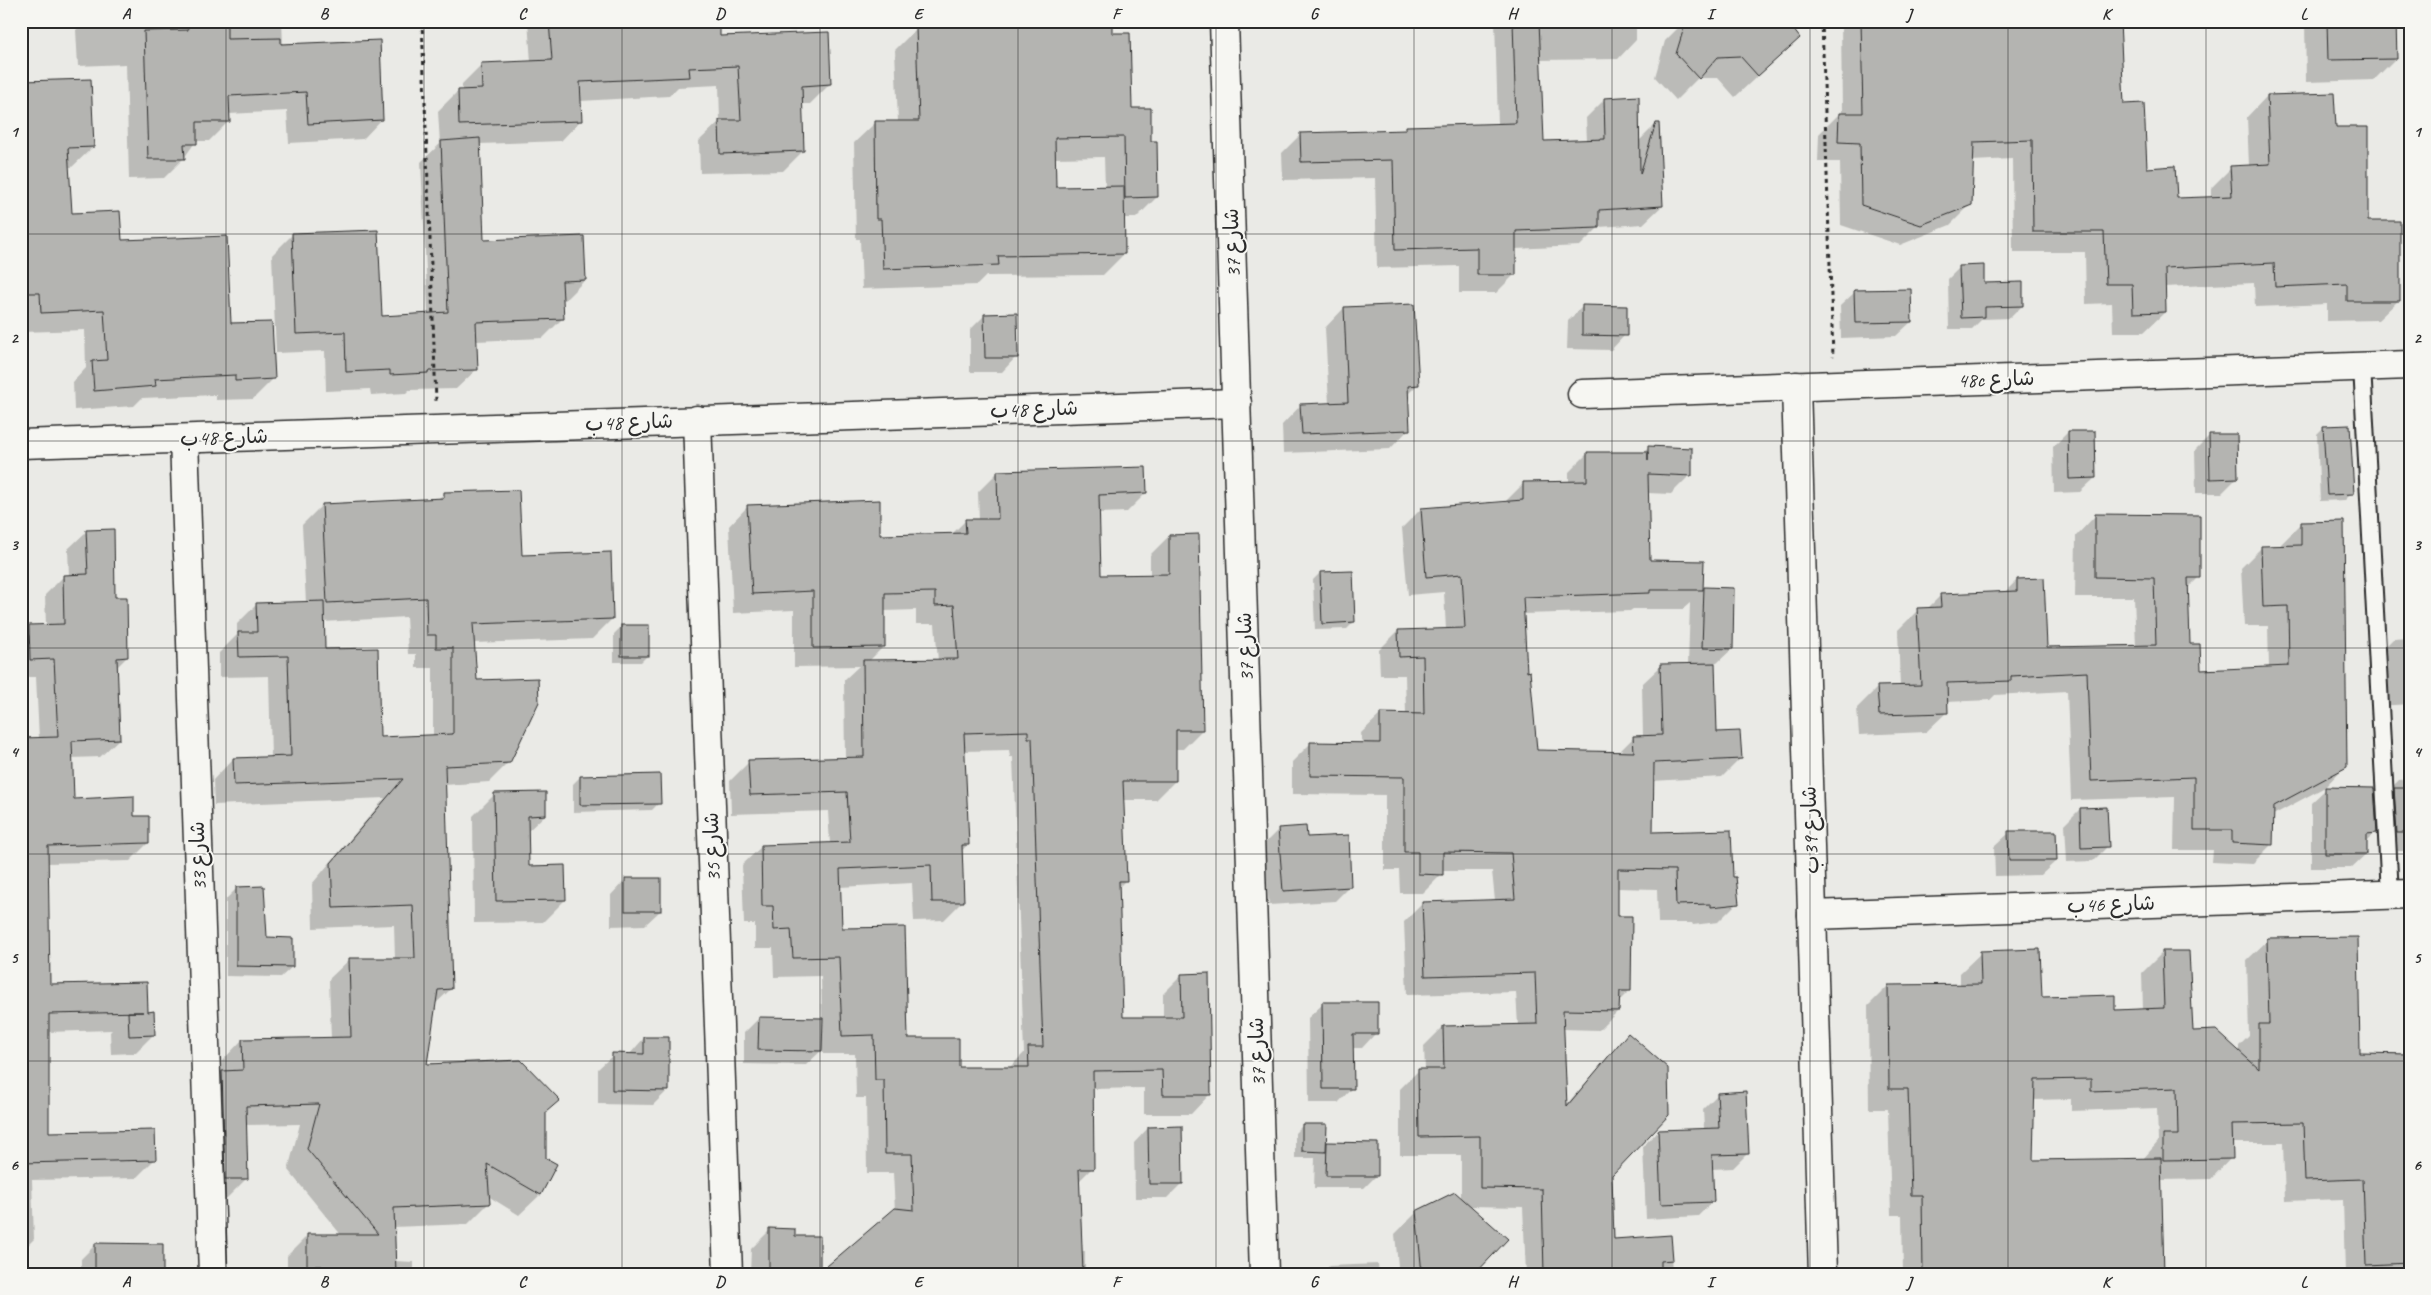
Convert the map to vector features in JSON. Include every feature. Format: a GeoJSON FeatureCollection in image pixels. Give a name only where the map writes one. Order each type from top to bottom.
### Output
{"type":"FeatureCollection","features":[{"type":"Feature","properties":{"kind":"street","name":"شارع 37"},"geometry":{"type":"LineString","coordinates":[[1224,21],[1264,1274]]}},
{"type":"Feature","properties":{"kind":"street","name":"48c شارع"},"geometry":{"type":"LineString","coordinates":[[1582,394],[2410,365]]}},
{"type":"Feature","properties":{"kind":"street","name":"شارع 39ب"},"geometry":{"type":"LineString","coordinates":[[1796,386],[1823,1274]]}},
{"type":"Feature","properties":{"kind":"street","name":"شارع 48ب"},"geometry":{"type":"LineString","coordinates":[[21,444],[1237,403]]}},
{"type":"Feature","properties":{"kind":"street","name":"شارع 35"},"geometry":{"type":"LineString","coordinates":[[697,420],[728,1274]]}},
{"type":"Feature","properties":{"kind":"street","name":"شارع 33"},"geometry":{"type":"LineString","coordinates":[[184,439],[213,1274]]}},
{"type":"Feature","properties":{"kind":"street","name":"شارع 46ب"},"geometry":{"type":"LineString","coordinates":[[1812,915],[2400,894]]}},
{"type":"Feature","properties":{"kind":"lane"},"geometry":{"type":"LineString","coordinates":[[2362,366],[2400,894]]}},
{"type":"Feature","properties":{"kind":"path"},"geometry":{"type":"LineString","coordinates":[[422,21],[437,429]]}},
{"type":"Feature","properties":{"kind":"path"},"geometry":{"type":"LineString","coordinates":[[1822,21],[1834,385]]}},
{"type":"Feature","properties":{"kind":"building"},"geometry":{"type":"Polygon","coordinates":[[[187,21],[227,21],[227,39],[281,38],[281,44],[380,40],[383,120],[308,124],[306,92],[229,96],[230,122],[197,122],[197,144],[184,144],[185,159],[148,159],[144,31],[188,30],[187,21]]]}},
{"type":"Feature","properties":{"kind":"building"},"geometry":{"type":"Polygon","coordinates":[[[549,21],[720,21],[720,36],[829,32],[831,84],[802,86],[804,151],[720,154],[719,120],[741,120],[738,66],[689,68],[690,77],[580,82],[582,121],[459,125],[458,90],[482,89],[481,63],[552,60],[549,21]]]}},
{"type":"Feature","properties":{"kind":"building"},"geometry":{"type":"Polygon","coordinates":[[[1009,21],[1112,21],[1112,33],[1130,33],[1132,108],[1151,108],[1151,141],[1157,141],[1158,197],[1125,198],[1124,137],[1055,138],[1056,187],[1124,186],[1125,254],[998,256],[999,265],[883,269],[881,219],[876,219],[875,121],[919,121],[916,27],[1009,24],[1009,21]]]}},
{"type":"Feature","properties":{"kind":"building"},"geometry":{"type":"Polygon","coordinates":[[[1513,21],[1539,21],[1544,141],[1605,139],[1604,98],[1639,96],[1640,174],[1656,123],[1659,123],[1663,206],[1599,210],[1599,228],[1516,231],[1516,275],[1477,275],[1477,248],[1395,250],[1393,160],[1301,162],[1300,133],[1406,130],[1406,126],[1516,123],[1513,21]]]}},
{"type":"Feature","properties":{"kind":"building"},"geometry":{"type":"Polygon","coordinates":[[[1686,21],[1787,21],[1800,38],[1758,76],[1740,56],[1718,57],[1699,79],[1676,54],[1686,21]]]}},
{"type":"Feature","properties":{"kind":"building"},"geometry":{"type":"Polygon","coordinates":[[[1861,21],[2120,21],[2124,104],[2144,103],[2147,168],[2175,166],[2177,198],[2232,196],[2230,166],[2270,164],[2267,95],[2334,93],[2336,127],[2368,127],[2368,221],[2400,221],[2400,301],[2347,301],[2347,284],[2275,287],[2274,263],[2165,268],[2166,312],[2133,313],[2132,284],[2106,284],[2104,232],[2033,232],[2032,140],[1974,142],[1972,205],[1921,225],[1861,205],[1860,143],[1838,142],[1839,113],[1863,113],[1861,21]]]}},
{"type":"Feature","properties":{"kind":"building"},"geometry":{"type":"Polygon","coordinates":[[[2327,21],[2396,21],[2397,59],[2328,60],[2327,21]]]}},
{"type":"Feature","properties":{"kind":"building"},"geometry":{"type":"Polygon","coordinates":[[[91,79],[94,147],[68,148],[72,213],[120,211],[122,240],[227,236],[231,323],[272,322],[275,379],[235,381],[235,375],[155,379],[156,386],[94,391],[92,361],[107,360],[104,310],[41,313],[40,293],[21,293],[21,176],[27,176],[23,81],[91,79]]]}},
{"type":"Feature","properties":{"kind":"building"},"geometry":{"type":"Polygon","coordinates":[[[480,138],[484,240],[584,236],[586,280],[562,281],[564,319],[476,322],[478,370],[428,371],[428,373],[390,375],[390,370],[346,372],[345,332],[296,334],[292,233],[378,230],[382,316],[448,312],[441,141],[480,138]]]}},
{"type":"Feature","properties":{"kind":"building"},"geometry":{"type":"Polygon","coordinates":[[[1984,265],[1984,283],[2023,282],[2023,306],[1985,307],[1985,317],[1961,318],[1959,266],[1984,265]]]}},
{"type":"Feature","properties":{"kind":"building"},"geometry":{"type":"Polygon","coordinates":[[[1911,289],[1912,322],[1855,323],[1854,290],[1911,289]]]}},
{"type":"Feature","properties":{"kind":"building"},"geometry":{"type":"Polygon","coordinates":[[[1414,304],[1419,385],[1408,386],[1410,430],[1302,434],[1300,404],[1348,402],[1344,307],[1414,304]]]}},
{"type":"Feature","properties":{"kind":"building"},"geometry":{"type":"Polygon","coordinates":[[[1582,305],[1627,306],[1627,336],[1582,335],[1582,305]]]}},
{"type":"Feature","properties":{"kind":"building"},"geometry":{"type":"Polygon","coordinates":[[[1017,313],[1018,358],[985,358],[984,314],[1017,313]]]}},
{"type":"Feature","properties":{"kind":"building"},"geometry":{"type":"Polygon","coordinates":[[[2350,425],[2354,494],[2327,495],[2323,426],[2350,425]]]}},
{"type":"Feature","properties":{"kind":"building"},"geometry":{"type":"Polygon","coordinates":[[[2068,431],[2095,431],[2096,478],[2069,479],[2068,431]]]}},
{"type":"Feature","properties":{"kind":"building"},"geometry":{"type":"Polygon","coordinates":[[[2209,434],[2237,434],[2238,478],[2210,479],[2209,434]]]}},
{"type":"Feature","properties":{"kind":"building"},"geometry":{"type":"Polygon","coordinates":[[[1648,446],[1692,448],[1692,476],[1648,474],[1650,560],[1704,561],[1703,590],[1650,590],[1650,593],[1523,597],[1527,672],[1530,671],[1537,750],[1634,752],[1633,736],[1662,735],[1660,664],[1715,663],[1717,732],[1740,731],[1742,759],[1654,763],[1653,832],[1731,830],[1733,877],[1736,877],[1739,904],[1711,907],[1711,904],[1676,905],[1675,870],[1618,869],[1618,916],[1632,916],[1631,991],[1620,991],[1619,1011],[1563,1010],[1567,1106],[1628,1033],[1668,1068],[1669,1115],[1612,1175],[1614,1239],[1671,1235],[1673,1260],[1661,1261],[1661,1274],[1544,1274],[1542,1189],[1480,1188],[1480,1136],[1419,1137],[1418,1069],[1444,1069],[1443,1026],[1537,1024],[1535,973],[1425,976],[1422,902],[1515,899],[1511,853],[1443,852],[1443,875],[1418,874],[1418,852],[1404,852],[1404,777],[1310,776],[1310,742],[1380,743],[1380,713],[1424,714],[1423,656],[1399,657],[1398,630],[1465,628],[1462,574],[1426,577],[1421,508],[1523,500],[1523,482],[1587,481],[1587,452],[1648,452],[1648,446]]]}},
{"type":"Feature","properties":{"kind":"building"},"geometry":{"type":"Polygon","coordinates":[[[1146,467],[1147,493],[1099,495],[1101,575],[1169,574],[1169,535],[1199,534],[1203,730],[1176,730],[1176,781],[1123,781],[1127,881],[1119,881],[1123,1017],[1182,1017],[1181,974],[1209,973],[1211,1095],[1163,1095],[1162,1070],[1093,1071],[1094,1169],[1079,1169],[1083,1273],[769,1274],[769,1228],[795,1229],[795,1236],[820,1236],[820,1272],[895,1208],[914,1210],[912,1154],[885,1154],[884,1080],[875,1080],[874,1035],[842,1036],[839,957],[793,958],[791,929],[774,930],[773,906],[762,906],[761,845],[850,842],[847,792],[750,795],[748,760],[864,757],[863,660],[958,659],[954,605],[935,606],[935,592],[885,593],[885,647],[813,648],[813,591],[752,594],[747,505],[880,500],[880,535],[966,533],[965,519],[998,519],[997,471],[1146,467]],[[1028,731],[964,733],[969,845],[962,845],[964,902],[932,902],[931,865],[840,869],[842,928],[905,927],[908,1038],[959,1038],[959,1067],[1029,1067],[1028,1047],[1043,1047],[1032,738],[1028,738],[1028,731]]]}},
{"type":"Feature","properties":{"kind":"building"},"geometry":{"type":"Polygon","coordinates":[[[519,490],[522,555],[611,552],[613,619],[473,624],[477,680],[538,678],[539,702],[510,763],[445,766],[452,989],[438,990],[427,1064],[521,1060],[560,1100],[546,1112],[546,1158],[557,1164],[541,1195],[487,1164],[490,1204],[394,1208],[396,1274],[322,1274],[322,1266],[307,1266],[307,1234],[378,1234],[307,1149],[319,1104],[246,1106],[248,1179],[225,1179],[222,1071],[243,1070],[242,1039],[351,1037],[349,958],[415,958],[413,905],[333,908],[331,863],[403,779],[234,785],[233,758],[291,756],[288,656],[239,657],[238,632],[257,632],[256,603],[324,601],[325,649],[378,648],[380,737],[453,734],[453,648],[436,648],[436,635],[427,635],[426,598],[327,603],[322,504],[444,498],[444,492],[519,490]]]}},
{"type":"Feature","properties":{"kind":"building"},"geometry":{"type":"Polygon","coordinates":[[[2095,514],[2200,515],[2200,578],[2188,578],[2190,644],[2200,644],[2201,670],[2289,666],[2288,606],[2263,607],[2261,546],[2301,545],[2301,522],[2344,521],[2347,767],[2274,806],[2273,845],[2232,843],[2232,830],[2194,830],[2194,777],[2091,781],[2087,672],[2011,676],[2011,681],[1947,683],[1948,713],[1879,715],[1877,686],[1921,685],[1917,608],[1941,607],[1940,594],[2017,591],[2017,579],[2044,578],[2047,647],[2156,645],[2154,578],[2095,577],[2095,514]]]}},
{"type":"Feature","properties":{"kind":"building"},"geometry":{"type":"Polygon","coordinates":[[[114,529],[115,597],[127,597],[128,657],[117,658],[120,739],[72,741],[74,799],[134,796],[134,816],[149,816],[149,843],[48,846],[50,984],[147,982],[148,1012],[154,1011],[155,1035],[129,1036],[128,1012],[49,1014],[49,1132],[155,1130],[156,1160],[21,1163],[21,738],[58,737],[54,659],[30,660],[29,625],[64,624],[63,575],[88,574],[86,530],[114,529]]]}},
{"type":"Feature","properties":{"kind":"building"},"geometry":{"type":"Polygon","coordinates":[[[1353,571],[1355,622],[1322,624],[1320,572],[1353,571]]]}},
{"type":"Feature","properties":{"kind":"building"},"geometry":{"type":"Polygon","coordinates":[[[1704,587],[1734,588],[1733,649],[1702,648],[1704,587]]]}},
{"type":"Feature","properties":{"kind":"building"},"geometry":{"type":"Polygon","coordinates":[[[621,625],[649,625],[649,656],[621,656],[621,625]]]}},
{"type":"Feature","properties":{"kind":"building"},"geometry":{"type":"Polygon","coordinates":[[[660,774],[661,804],[580,805],[580,776],[660,774]]]}},
{"type":"Feature","properties":{"kind":"building"},"geometry":{"type":"Polygon","coordinates":[[[2325,787],[2374,788],[2377,833],[2367,834],[2367,854],[2325,854],[2325,787]]]}},
{"type":"Feature","properties":{"kind":"building"},"geometry":{"type":"Polygon","coordinates":[[[2394,788],[2410,788],[2410,833],[2397,833],[2394,788]]]}},
{"type":"Feature","properties":{"kind":"building"},"geometry":{"type":"Polygon","coordinates":[[[546,792],[546,815],[528,816],[529,866],[565,865],[566,900],[496,901],[494,793],[546,792]]]}},
{"type":"Feature","properties":{"kind":"building"},"geometry":{"type":"Polygon","coordinates":[[[2107,807],[2109,847],[2081,848],[2080,808],[2107,807]]]}},
{"type":"Feature","properties":{"kind":"building"},"geometry":{"type":"Polygon","coordinates":[[[1306,826],[1307,837],[1349,835],[1351,887],[1283,891],[1278,828],[1306,826]]]}},
{"type":"Feature","properties":{"kind":"building"},"geometry":{"type":"Polygon","coordinates":[[[2008,831],[2056,831],[2057,861],[2009,861],[2008,831]]]}},
{"type":"Feature","properties":{"kind":"building"},"geometry":{"type":"Polygon","coordinates":[[[625,878],[661,878],[661,911],[625,911],[625,878]]]}},
{"type":"Feature","properties":{"kind":"building"},"geometry":{"type":"Polygon","coordinates":[[[264,886],[267,937],[293,938],[293,967],[236,966],[236,887],[264,886]]]}},
{"type":"Feature","properties":{"kind":"building"},"geometry":{"type":"Polygon","coordinates":[[[2358,937],[2360,1053],[2410,1054],[2410,1263],[2366,1265],[2363,1179],[2305,1181],[2303,1123],[2232,1124],[2233,1159],[2163,1160],[2163,1135],[2178,1135],[2177,1088],[2091,1091],[2091,1079],[2035,1080],[2033,1160],[2161,1158],[2164,1274],[1923,1274],[1922,1195],[1911,1195],[1908,1089],[1889,1089],[1888,985],[1981,984],[1980,951],[2040,949],[2042,997],[2115,995],[2115,1010],[2164,1008],[2162,951],[2189,951],[2193,1031],[2216,1030],[2259,1069],[2259,1024],[2269,1024],[2267,938],[2358,937]]]}},
{"type":"Feature","properties":{"kind":"building"},"geometry":{"type":"Polygon","coordinates":[[[1322,1002],[1378,1002],[1378,1034],[1353,1034],[1354,1089],[1323,1089],[1322,1002]]]}},
{"type":"Feature","properties":{"kind":"building"},"geometry":{"type":"Polygon","coordinates":[[[759,1017],[823,1018],[822,1051],[758,1050],[759,1017]]]}},
{"type":"Feature","properties":{"kind":"building"},"geometry":{"type":"Polygon","coordinates":[[[644,1037],[669,1037],[669,1091],[612,1090],[612,1053],[644,1054],[644,1037]]]}},
{"type":"Feature","properties":{"kind":"building"},"geometry":{"type":"Polygon","coordinates":[[[1746,1091],[1749,1154],[1712,1155],[1714,1202],[1661,1204],[1658,1130],[1719,1128],[1717,1093],[1746,1091]]]}},
{"type":"Feature","properties":{"kind":"building"},"geometry":{"type":"Polygon","coordinates":[[[1302,1124],[1327,1124],[1326,1152],[1302,1151],[1302,1124]]]}},
{"type":"Feature","properties":{"kind":"building"},"geometry":{"type":"Polygon","coordinates":[[[1182,1126],[1183,1184],[1149,1184],[1148,1127],[1182,1126]]]}},
{"type":"Feature","properties":{"kind":"building"},"geometry":{"type":"Polygon","coordinates":[[[1327,1142],[1378,1143],[1378,1176],[1326,1176],[1327,1142]]]}},
{"type":"Feature","properties":{"kind":"building"},"geometry":{"type":"Polygon","coordinates":[[[1455,1192],[1508,1239],[1475,1274],[1422,1274],[1416,1211],[1455,1192]]]}},
{"type":"Feature","properties":{"kind":"building"},"geometry":{"type":"Polygon","coordinates":[[[95,1243],[163,1244],[163,1274],[95,1274],[95,1243]]]}}]}
